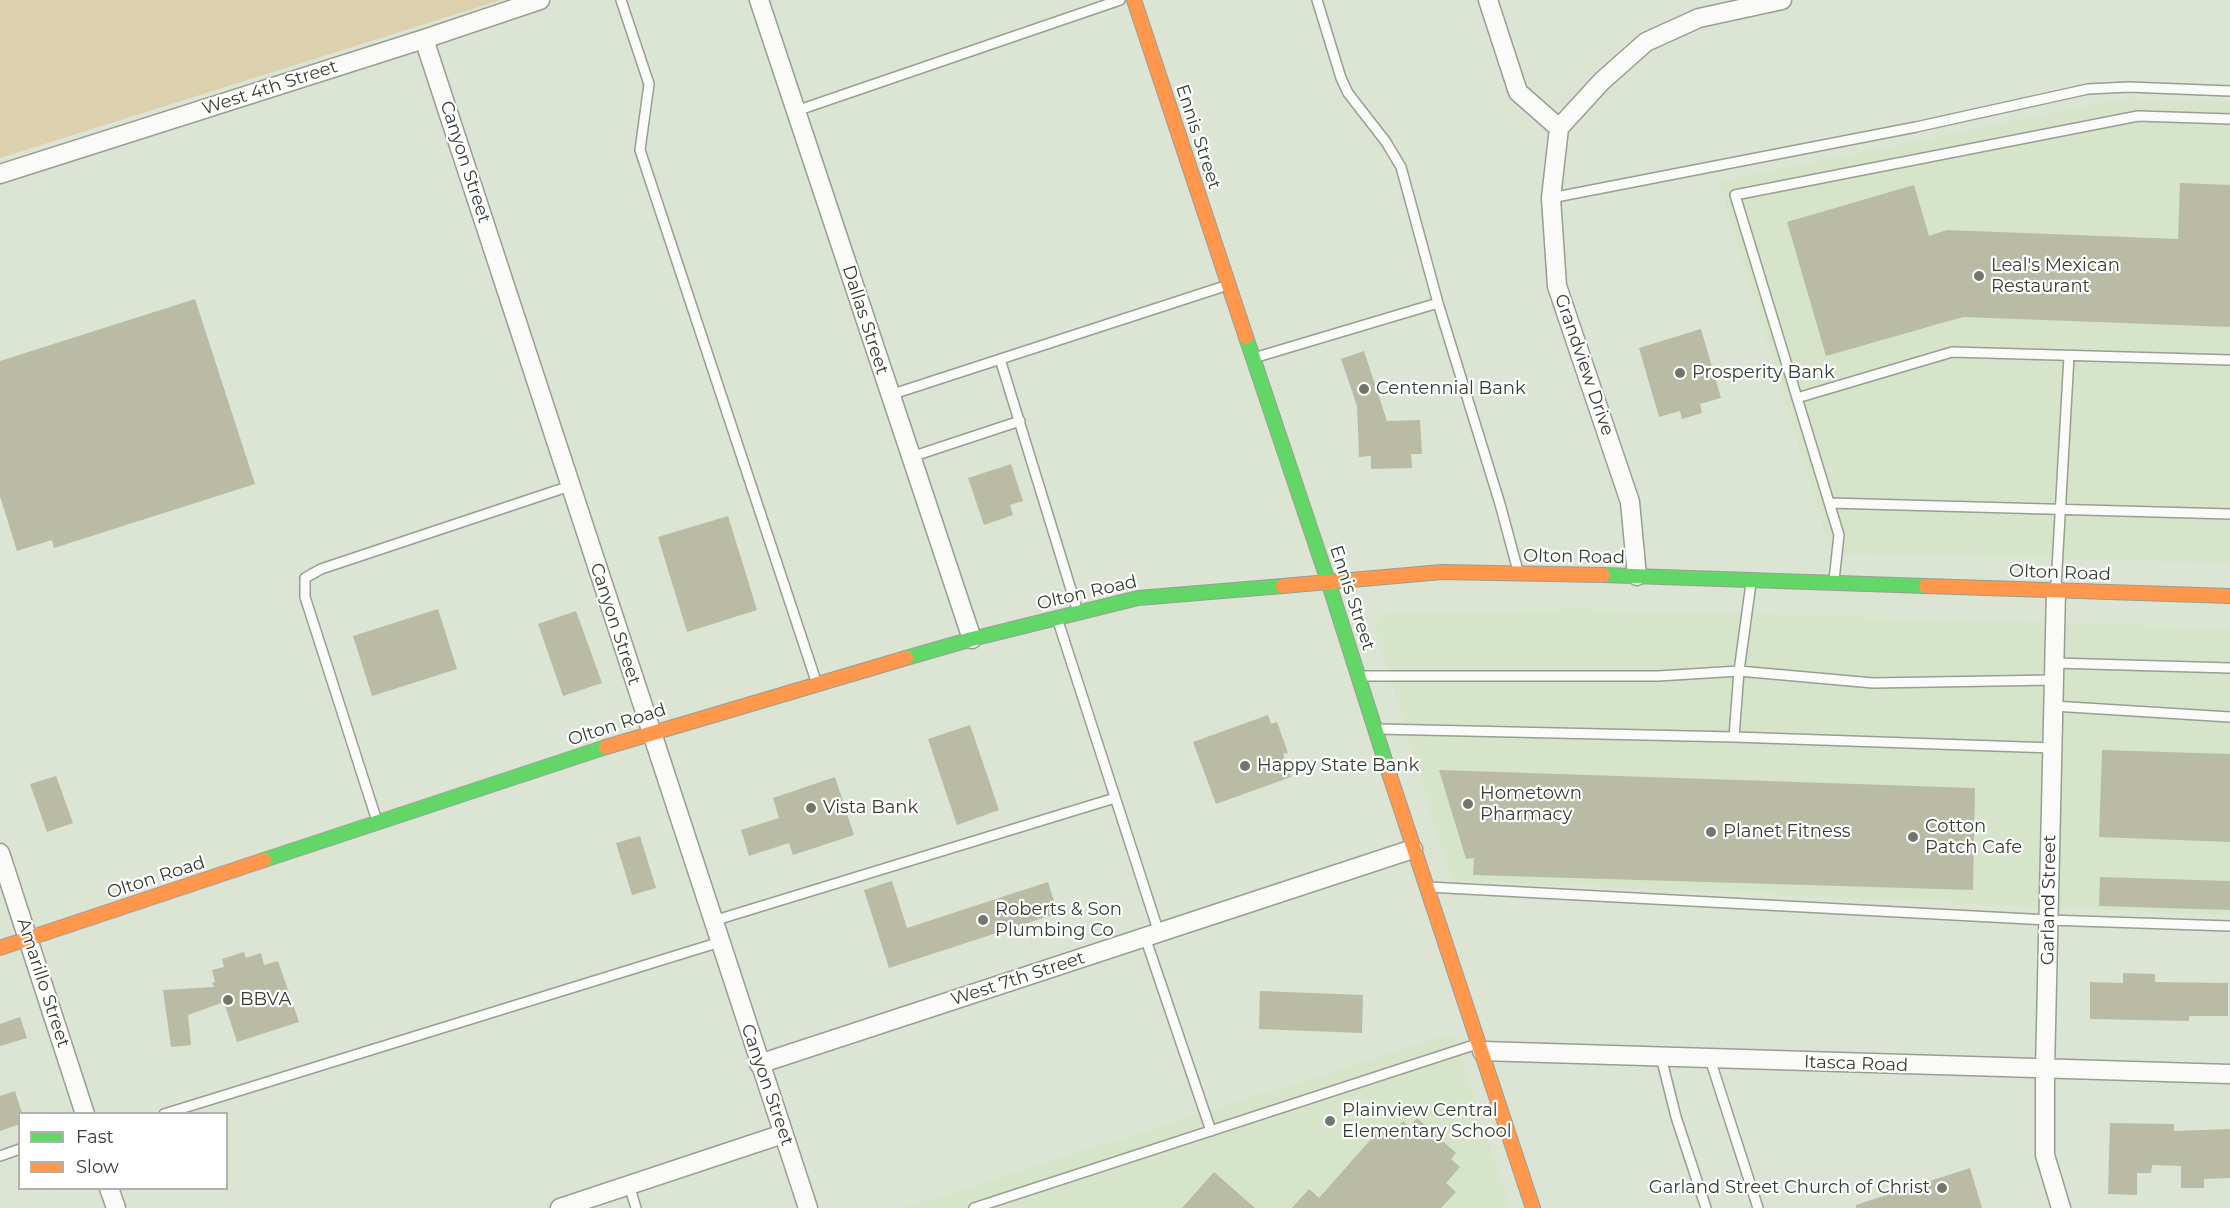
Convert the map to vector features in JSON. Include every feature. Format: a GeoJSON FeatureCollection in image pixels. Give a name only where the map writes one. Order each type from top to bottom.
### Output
{"type":"FeatureCollection","features":[{"type":"Feature","properties":{"kind":"main road","name":"Ennis Street"},"geometry":{"type":"LineString","coordinates":[[1134,0],[1328,580],[1413,849],[1533,1208]]}},
{"type":"Feature","properties":{"kind":"main road","name":"Olton Road"},"geometry":{"type":"LineString","coordinates":[[0,948],[651,732],[972,639],[1138,598],[1442,572],[1637,576],[2230,596]]}},
{"type":"Feature","properties":{"kind":"street","name":"West 4th Street"},"geometry":{"type":"LineString","coordinates":[[0,174],[540,0]]}},
{"type":"Feature","properties":{"kind":"street","name":"Dallas Street"},"geometry":{"type":"LineString","coordinates":[[759,0],[972,639]]}},
{"type":"Feature","properties":{"kind":"street"},"geometry":{"type":"LineString","coordinates":[[1488,0],[1518,92],[1559,128],[1602,81],[1646,42],[1699,18],[1782,0]]}},
{"type":"Feature","properties":{"kind":"street","name":"Canyon Street"},"geometry":{"type":"LineString","coordinates":[[424,39],[808,1208]]}},
{"type":"Feature","properties":{"kind":"street","name":"Grandview Drive"},"geometry":{"type":"LineString","coordinates":[[1559,128],[1551,198],[1557,286],[1630,502],[1637,576]]}},
{"type":"Feature","properties":{"kind":"street","name":"Garland Street"},"geometry":{"type":"LineString","coordinates":[[2056,590],[2045,1155],[2061,1208]]}},
{"type":"Feature","properties":{"kind":"street","name":"West 7th Street"},"geometry":{"type":"LineString","coordinates":[[759,1064],[1413,849]]}},
{"type":"Feature","properties":{"kind":"street","name":"Amarillo Street"},"geometry":{"type":"LineString","coordinates":[[0,853],[85,1112]]}},
{"type":"Feature","properties":{"kind":"street","name":"Itasca Road"},"geometry":{"type":"LineString","coordinates":[[1480,1047],[1710,1059],[2230,1074]]}},
{"type":"Feature","properties":{"kind":"street"},"geometry":{"type":"LineString","coordinates":[[560,1208],[783,1134]]}},
{"type":"Feature","properties":{"kind":"street"},"geometry":{"type":"LineString","coordinates":[[110,1190],[116,1208]]}},
{"type":"Feature","properties":{"kind":"lane"},"geometry":{"type":"LineString","coordinates":[[621,0],[649,84],[640,150],[817,684]]}},
{"type":"Feature","properties":{"kind":"lane"},"geometry":{"type":"LineString","coordinates":[[796,111],[1120,0]]}},
{"type":"Feature","properties":{"kind":"lane"},"geometry":{"type":"LineString","coordinates":[[1317,0],[1341,78],[1348,93],[1386,142],[1401,167],[1438,303],[1519,573]]}},
{"type":"Feature","properties":{"kind":"lane"},"geometry":{"type":"LineString","coordinates":[[1551,198],[1916,127],[2088,89],[2129,87],[2230,91]]}},
{"type":"Feature","properties":{"kind":"lane"},"geometry":{"type":"LineString","coordinates":[[1834,583],[1839,535],[1735,195],[2138,116],[2230,119]]}},
{"type":"Feature","properties":{"kind":"lane"},"geometry":{"type":"LineString","coordinates":[[890,395],[1228,285]]}},
{"type":"Feature","properties":{"kind":"lane"},"geometry":{"type":"LineString","coordinates":[[1253,358],[1438,303]]}},
{"type":"Feature","properties":{"kind":"lane"},"geometry":{"type":"LineString","coordinates":[[1797,398],[1952,352],[2230,360]]}},
{"type":"Feature","properties":{"kind":"lane"},"geometry":{"type":"LineString","coordinates":[[2056,590],[2069,356]]}},
{"type":"Feature","properties":{"kind":"lane"},"geometry":{"type":"LineString","coordinates":[[1000,359],[1079,613]]}},
{"type":"Feature","properties":{"kind":"lane"},"geometry":{"type":"LineString","coordinates":[[911,457],[1020,421]]}},
{"type":"Feature","properties":{"kind":"lane"},"geometry":{"type":"LineString","coordinates":[[378,823],[305,597],[305,578],[321,569],[570,486]]}},
{"type":"Feature","properties":{"kind":"lane"},"geometry":{"type":"LineString","coordinates":[[1829,503],[2230,514]]}},
{"type":"Feature","properties":{"kind":"lane"},"geometry":{"type":"LineString","coordinates":[[1734,737],[1738,671],[1751,580]]}},
{"type":"Feature","properties":{"kind":"lane"},"geometry":{"type":"LineString","coordinates":[[1057,618],[1115,798],[1152,935],[1211,1131]]}},
{"type":"Feature","properties":{"kind":"lane"},"geometry":{"type":"LineString","coordinates":[[1358,676],[1658,676],[1738,671],[1873,682],[2054,671],[2230,668]]}},
{"type":"Feature","properties":{"kind":"lane"},"geometry":{"type":"LineString","coordinates":[[2054,706],[2230,717]]}},
{"type":"Feature","properties":{"kind":"lane"},"geometry":{"type":"LineString","coordinates":[[1375,729],[1734,737],[2053,748]]}},
{"type":"Feature","properties":{"kind":"lane"},"geometry":{"type":"LineString","coordinates":[[712,921],[1115,798]]}},
{"type":"Feature","properties":{"kind":"lane"},"geometry":{"type":"LineString","coordinates":[[1426,887],[2048,920],[2230,926]]}},
{"type":"Feature","properties":{"kind":"lane"},"geometry":{"type":"LineString","coordinates":[[167,1112],[720,942]]}},
{"type":"Feature","properties":{"kind":"lane"},"geometry":{"type":"LineString","coordinates":[[974,1208],[1480,1047]]}},
{"type":"Feature","properties":{"kind":"lane"},"geometry":{"type":"LineString","coordinates":[[1661,1057],[1676,1117],[1706,1208]]}},
{"type":"Feature","properties":{"kind":"lane"},"geometry":{"type":"LineString","coordinates":[[1710,1059],[1758,1208]]}},
{"type":"Feature","properties":{"kind":"lane"},"geometry":{"type":"LineString","coordinates":[[0,1156],[18,1150]]}},
{"type":"Feature","properties":{"kind":"lane"},"geometry":{"type":"LineString","coordinates":[[629,1185],[636,1208]]}},
{"type":"Feature","properties":{"kind":"shaded area"},"geometry":{"type":"Polygon","coordinates":[[[0,0],[501,0],[0,158],[0,0]]]}},
{"type":"Feature","properties":{"kind":"shaded area"},"geometry":{"type":"Polygon","coordinates":[[[2130,97],[2230,102],[2230,563],[1831,553],[1719,181],[2130,97]]]}},
{"type":"Feature","properties":{"kind":"shaded area"},"geometry":{"type":"Polygon","coordinates":[[[1578,609],[2230,628],[2230,915],[1451,880],[1376,631],[1377,623],[1381,617],[1393,613],[1578,609]]]}},
{"type":"Feature","properties":{"kind":"shaded area","name":"Plainview Central Elementary School"},"geometry":{"type":"Polygon","coordinates":[[[1454,1033],[1509,1208],[903,1208],[1454,1033]]]}},
{"type":"Feature","properties":{"kind":"building"},"geometry":{"type":"Polygon","coordinates":[[[2180,183],[2230,185],[2230,327],[1963,317],[1826,356],[1787,222],[1914,185],[1929,236],[1947,230],[2178,239],[2180,183]]]}},
{"type":"Feature","properties":{"kind":"building"},"geometry":{"type":"Polygon","coordinates":[[[195,299],[255,484],[54,548],[52,540],[17,551],[0,496],[0,361],[195,299]]]}},
{"type":"Feature","properties":{"kind":"building","name":"Prosperity Bank"},"geometry":{"type":"Polygon","coordinates":[[[1701,329],[1721,398],[1700,404],[1702,413],[1682,419],[1680,411],[1659,417],[1639,348],[1701,329]]]}},
{"type":"Feature","properties":{"kind":"building","name":"Centennial Bank"},"geometry":{"type":"Polygon","coordinates":[[[1364,351],[1387,421],[1420,420],[1422,454],[1411,454],[1412,468],[1371,469],[1371,456],[1359,457],[1357,406],[1341,359],[1364,351]]]}},
{"type":"Feature","properties":{"kind":"building"},"geometry":{"type":"Polygon","coordinates":[[[1011,464],[1023,501],[1010,505],[1013,515],[984,525],[968,478],[1011,464]]]}},
{"type":"Feature","properties":{"kind":"building"},"geometry":{"type":"Polygon","coordinates":[[[728,516],[757,610],[687,632],[658,537],[728,516]]]}},
{"type":"Feature","properties":{"kind":"building"},"geometry":{"type":"Polygon","coordinates":[[[438,609],[457,669],[372,696],[353,636],[438,609]]]}},
{"type":"Feature","properties":{"kind":"building"},"geometry":{"type":"Polygon","coordinates":[[[576,611],[602,683],[563,696],[538,624],[576,611]]]}},
{"type":"Feature","properties":{"kind":"building","name":"Happy State Bank"},"geometry":{"type":"Polygon","coordinates":[[[1268,715],[1271,724],[1277,722],[1288,753],[1283,754],[1291,777],[1216,804],[1193,742],[1268,715]]]}},
{"type":"Feature","properties":{"kind":"building"},"geometry":{"type":"Polygon","coordinates":[[[970,725],[999,810],[957,825],[928,739],[970,725]]]}},
{"type":"Feature","properties":{"kind":"building"},"geometry":{"type":"Polygon","coordinates":[[[2102,750],[2230,754],[2230,842],[2099,837],[2102,750]]]}},
{"type":"Feature","properties":{"kind":"building"},"geometry":{"type":"Polygon","coordinates":[[[1439,770],[1975,788],[1973,890],[1473,875],[1474,858],[1466,859],[1439,770]]]}},
{"type":"Feature","properties":{"kind":"building"},"geometry":{"type":"Polygon","coordinates":[[[56,776],[73,823],[47,832],[30,784],[56,776]]]}},
{"type":"Feature","properties":{"kind":"building","name":"Vista Bank"},"geometry":{"type":"Polygon","coordinates":[[[835,777],[854,835],[793,855],[789,843],[749,856],[741,830],[779,818],[773,798],[835,777]]]}},
{"type":"Feature","properties":{"kind":"building"},"geometry":{"type":"Polygon","coordinates":[[[640,836],[656,888],[632,895],[616,843],[640,836]]]}},
{"type":"Feature","properties":{"kind":"building"},"geometry":{"type":"Polygon","coordinates":[[[2100,877],[2230,881],[2230,910],[2099,906],[2100,877]]]}},
{"type":"Feature","properties":{"kind":"building","name":"Roberts & Son Plumbing Co"},"geometry":{"type":"Polygon","coordinates":[[[892,881],[907,928],[1048,882],[1058,913],[889,968],[864,890],[892,881]]]}},
{"type":"Feature","properties":{"kind":"building","name":"BBVA"},"geometry":{"type":"Polygon","coordinates":[[[244,952],[246,958],[261,953],[264,965],[278,961],[299,1022],[237,1042],[224,1002],[188,1015],[191,1045],[171,1047],[163,990],[214,987],[212,970],[224,967],[222,959],[244,952]]]}},
{"type":"Feature","properties":{"kind":"building"},"geometry":{"type":"Polygon","coordinates":[[[2123,973],[2155,974],[2155,982],[2228,983],[2228,1016],[2189,1016],[2189,1021],[2090,1019],[2090,982],[2123,983],[2123,973]]]}},
{"type":"Feature","properties":{"kind":"building"},"geometry":{"type":"Polygon","coordinates":[[[1260,991],[1363,995],[1362,1033],[1259,1029],[1260,991]]]}},
{"type":"Feature","properties":{"kind":"building"},"geometry":{"type":"Polygon","coordinates":[[[20,1017],[27,1038],[0,1046],[0,1024],[20,1017]]]}},
{"type":"Feature","properties":{"kind":"building"},"geometry":{"type":"Polygon","coordinates":[[[15,1091],[22,1112],[18,1112],[18,1125],[0,1131],[0,1096],[15,1091]]]}},
{"type":"Feature","properties":{"kind":"building"},"geometry":{"type":"Polygon","coordinates":[[[1417,1118],[1456,1153],[1451,1159],[1460,1167],[1446,1183],[1456,1192],[1441,1208],[1292,1208],[1309,1189],[1319,1198],[1380,1129],[1389,1137],[1403,1121],[1409,1127],[1417,1118]]]}},
{"type":"Feature","properties":{"kind":"building"},"geometry":{"type":"Polygon","coordinates":[[[2110,1123],[2174,1124],[2174,1131],[2230,1129],[2230,1178],[2204,1179],[2204,1188],[2181,1188],[2181,1166],[2152,1165],[2151,1173],[2137,1173],[2137,1195],[2108,1194],[2110,1123]]]}},
{"type":"Feature","properties":{"kind":"building","name":"Garland Street Church of Christ"},"geometry":{"type":"Polygon","coordinates":[[[1970,1168],[1982,1208],[1856,1208],[1856,1205],[1970,1168]]]}},
{"type":"Feature","properties":{"kind":"building"},"geometry":{"type":"Polygon","coordinates":[[[1214,1172],[1255,1208],[1182,1208],[1214,1172]]]}},
{"type":"Feature","properties":{"kind":"traffic: fast"},"geometry":{"type":"LineString","coordinates":[[1246,337],[1328,581],[1390,776]]}},
{"type":"Feature","properties":{"kind":"traffic: fast"},"geometry":{"type":"LineString","coordinates":[[1603,575],[1926,586]]}},
{"type":"Feature","properties":{"kind":"traffic: fast"},"geometry":{"type":"LineString","coordinates":[[906,658],[972,639],[1138,598],[1283,586]]}},
{"type":"Feature","properties":{"kind":"traffic: fast"},"geometry":{"type":"LineString","coordinates":[[264,860],[606,747]]}},
{"type":"Feature","properties":{"kind":"traffic: slow"},"geometry":{"type":"LineString","coordinates":[[1134,0],[1246,337]]}},
{"type":"Feature","properties":{"kind":"traffic: slow"},"geometry":{"type":"LineString","coordinates":[[1283,586],[1442,572],[1603,575]]}},
{"type":"Feature","properties":{"kind":"traffic: slow"},"geometry":{"type":"LineString","coordinates":[[1926,586],[2230,596]]}},
{"type":"Feature","properties":{"kind":"traffic: slow"},"geometry":{"type":"LineString","coordinates":[[606,747],[906,658]]}},
{"type":"Feature","properties":{"kind":"traffic: slow"},"geometry":{"type":"LineString","coordinates":[[1390,776],[1533,1208]]}},
{"type":"Feature","properties":{"kind":"traffic: slow"},"geometry":{"type":"LineString","coordinates":[[0,948],[264,860]]}},
{"type":"Feature","properties":{"kind":"place","name":"Leal's Mexican Restaurant"},"geometry":{"type":"Point","coordinates":[1979,276]}},
{"type":"Feature","properties":{"kind":"place","name":"Prosperity Bank"},"geometry":{"type":"Point","coordinates":[1680,373]}},
{"type":"Feature","properties":{"kind":"place","name":"Centennial Bank"},"geometry":{"type":"Point","coordinates":[1364,389]}},
{"type":"Feature","properties":{"kind":"place","name":"Happy State Bank"},"geometry":{"type":"Point","coordinates":[1245,766]}},
{"type":"Feature","properties":{"kind":"place","name":"Hometown Pharmacy"},"geometry":{"type":"Point","coordinates":[1468,804]}},
{"type":"Feature","properties":{"kind":"place","name":"Vista Bank"},"geometry":{"type":"Point","coordinates":[811,808]}},
{"type":"Feature","properties":{"kind":"place","name":"Planet Fitness"},"geometry":{"type":"Point","coordinates":[1711,832]}},
{"type":"Feature","properties":{"kind":"place","name":"Cotton Patch Cafe"},"geometry":{"type":"Point","coordinates":[1913,837]}},
{"type":"Feature","properties":{"kind":"place","name":"Roberts & Son Plumbing Co"},"geometry":{"type":"Point","coordinates":[983,920]}},
{"type":"Feature","properties":{"kind":"place","name":"BBVA"},"geometry":{"type":"Point","coordinates":[228,1000]}},
{"type":"Feature","properties":{"kind":"place","name":"Plainview Central Elementary School"},"geometry":{"type":"Point","coordinates":[1330,1121]}},
{"type":"Feature","properties":{"kind":"place","name":"Garland Street Church of Christ"},"geometry":{"type":"Point","coordinates":[1942,1188]}}]}
